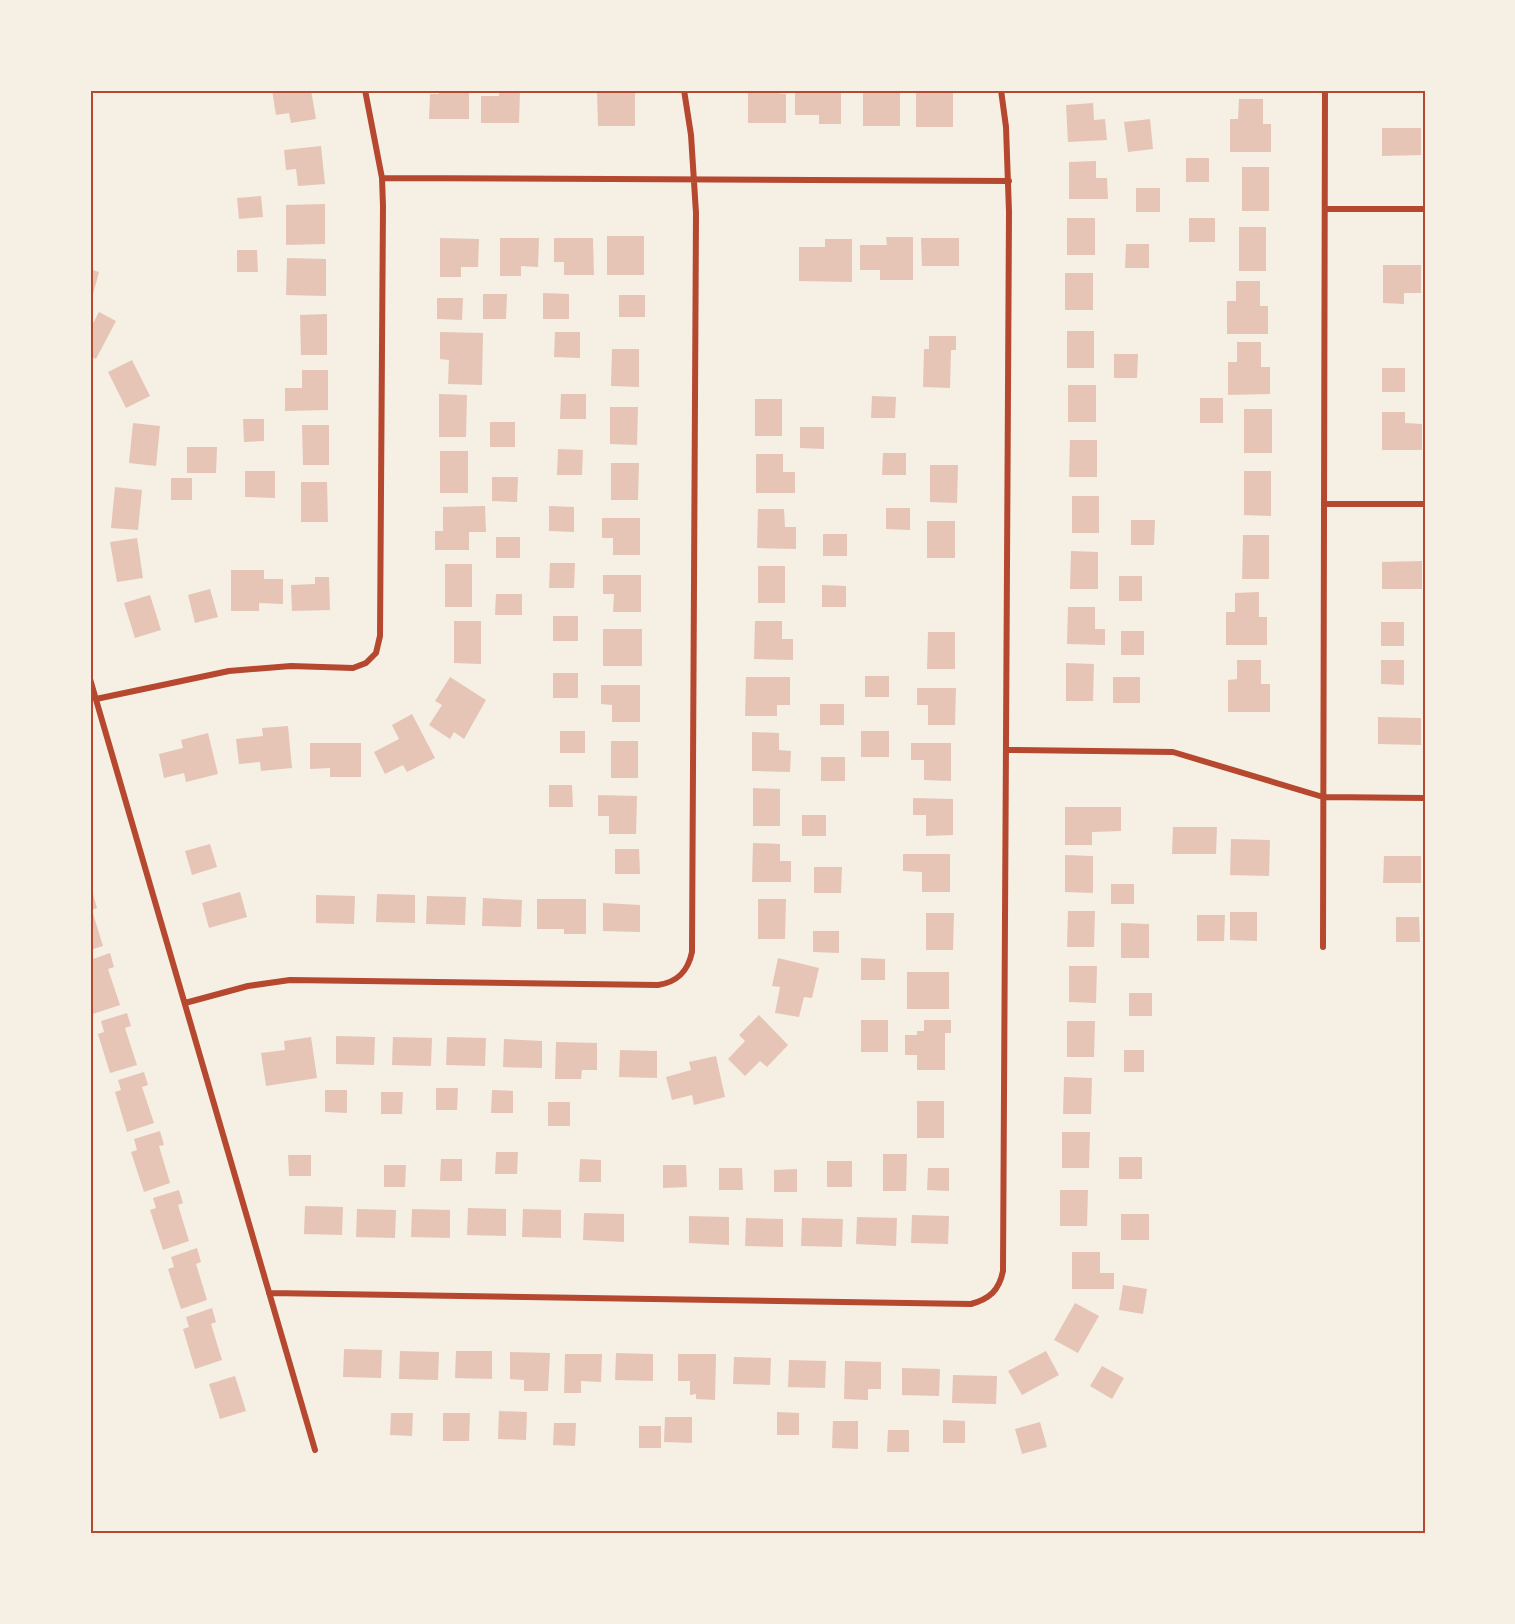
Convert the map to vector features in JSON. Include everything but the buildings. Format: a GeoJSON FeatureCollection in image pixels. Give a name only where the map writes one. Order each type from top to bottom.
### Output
{"type":"FeatureCollection","features":[{"type":"Feature","properties":{"kind":"street"},"geometry":{"type":"LineString","coordinates":[[96,699],[229,671],[291,666],[353,668],[366,663],[376,652],[380,636],[382,178],[365,90]]}},
{"type":"Feature","properties":{"kind":"street"},"geometry":{"type":"LineString","coordinates":[[185,1003],[248,986],[290,980],[658,985],[669,983],[687,969],[692,952],[694,180],[684,90]]}},
{"type":"Feature","properties":{"kind":"street"},"geometry":{"type":"LineString","coordinates":[[269,1293],[970,1304],[991,1296],[999,1286],[1003,1271],[1008,750],[1009,181],[1001,90]]}},
{"type":"Feature","properties":{"kind":"street"},"geometry":{"type":"LineString","coordinates":[[1323,947],[1326,90]]}},
{"type":"Feature","properties":{"kind":"street"},"geometry":{"type":"LineString","coordinates":[[382,178],[1009,181]]}},
{"type":"Feature","properties":{"kind":"street"},"geometry":{"type":"LineString","coordinates":[[1325,209],[1425,209]]}},
{"type":"Feature","properties":{"kind":"street"},"geometry":{"type":"LineString","coordinates":[[1324,504],[1425,504]]}},
{"type":"Feature","properties":{"kind":"street"},"geometry":{"type":"LineString","coordinates":[[90,680],[315,1450]]}},
{"type":"Feature","properties":{"kind":"street"},"geometry":{"type":"LineString","coordinates":[[1008,750],[1173,752],[1323,797],[1425,798]]}}]}
